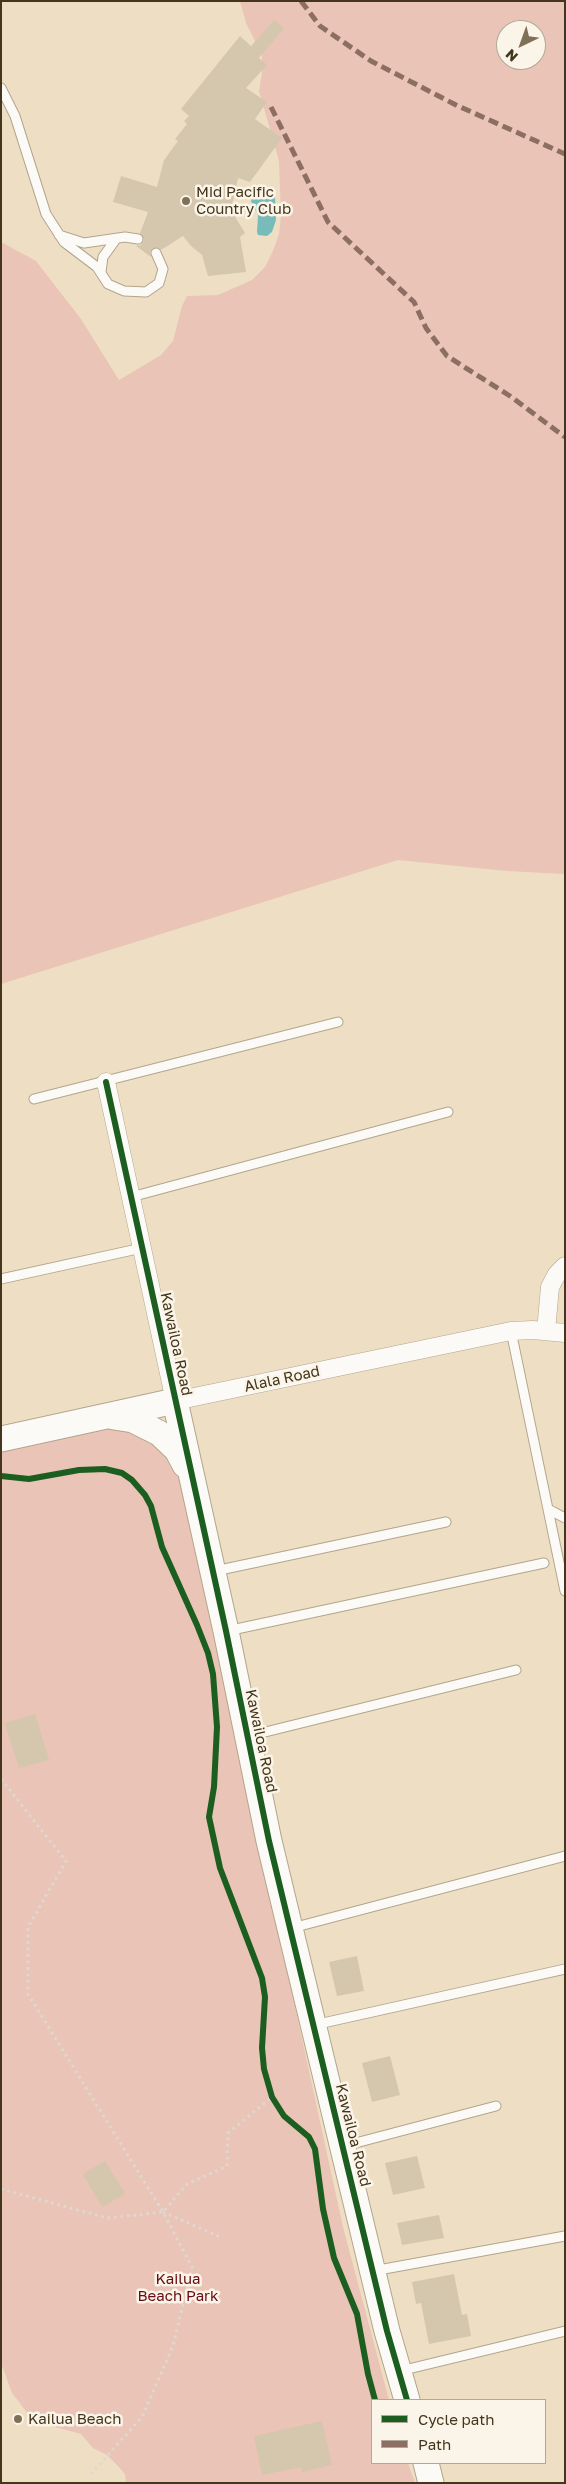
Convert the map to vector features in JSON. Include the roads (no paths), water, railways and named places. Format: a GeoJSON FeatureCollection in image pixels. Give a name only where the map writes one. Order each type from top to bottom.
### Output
{"type":"FeatureCollection","features":[{"type":"Feature","properties":{"kind":"street","name":"Kawailoa Road"},"geometry":{"type":"LineString","coordinates":[[106,1082],[189,1472],[226,1631],[269,1841],[342,2147],[407,2399]]}},
{"type":"Feature","properties":{"kind":"street"},"geometry":{"type":"LineString","coordinates":[[546,1331],[550,1287],[557,1274],[565,1266]]}},
{"type":"Feature","properties":{"kind":"street","name":"Alala Road"},"geometry":{"type":"LineString","coordinates":[[1,1439],[511,1331],[565,1333]]}},
{"type":"Feature","properties":{"kind":"street"},"geometry":{"type":"LineString","coordinates":[[104,1417],[133,1420],[159,1433],[177,1450],[189,1472]]}},
{"type":"Feature","properties":{"kind":"street"},"geometry":{"type":"LineString","coordinates":[[426,2464],[432,2483]]}},
{"type":"Feature","properties":{"kind":"lane"},"geometry":{"type":"LineString","coordinates":[[1,88],[15,116],[46,214],[58,235],[70,249],[91,262],[101,272],[108,284],[118,290],[146,292],[154,288],[162,275],[162,263],[156,253]]}},
{"type":"Feature","properties":{"kind":"lane"},"geometry":{"type":"LineString","coordinates":[[58,235],[84,243],[116,239],[138,239]]}},
{"type":"Feature","properties":{"kind":"lane"},"geometry":{"type":"LineString","coordinates":[[101,272],[103,257],[116,239]]}},
{"type":"Feature","properties":{"kind":"lane"},"geometry":{"type":"LineString","coordinates":[[34,1099],[338,1022]]}},
{"type":"Feature","properties":{"kind":"lane"},"geometry":{"type":"LineString","coordinates":[[131,1197],[448,1112]]}},
{"type":"Feature","properties":{"kind":"lane"},"geometry":{"type":"LineString","coordinates":[[1,1279],[142,1248]]}},
{"type":"Feature","properties":{"kind":"lane"},"geometry":{"type":"LineString","coordinates":[[511,1331],[565,1591]]}},
{"type":"Feature","properties":{"kind":"lane"},"geometry":{"type":"LineString","coordinates":[[548,1509],[565,1518]]}},
{"type":"Feature","properties":{"kind":"lane"},"geometry":{"type":"LineString","coordinates":[[212,1572],[446,1522]]}},
{"type":"Feature","properties":{"kind":"lane"},"geometry":{"type":"LineString","coordinates":[[226,1631],[544,1563]]}},
{"type":"Feature","properties":{"kind":"lane"},"geometry":{"type":"LineString","coordinates":[[247,1736],[516,1670]]}},
{"type":"Feature","properties":{"kind":"lane"},"geometry":{"type":"LineString","coordinates":[[290,1929],[565,1856]]}},
{"type":"Feature","properties":{"kind":"lane"},"geometry":{"type":"LineString","coordinates":[[313,2025],[565,1969]]}},
{"type":"Feature","properties":{"kind":"lane"},"geometry":{"type":"LineString","coordinates":[[342,2147],[496,2106]]}},
{"type":"Feature","properties":{"kind":"lane"},"geometry":{"type":"LineString","coordinates":[[373,2271],[565,2236]]}},
{"type":"Feature","properties":{"kind":"lane"},"geometry":{"type":"LineString","coordinates":[[399,2371],[565,2331]]}},
{"type":"Feature","properties":{"kind":"water"},"geometry":{"type":"Polygon","coordinates":[[[256,189],[269,190],[275,197],[276,220],[272,232],[267,236],[258,235],[257,232],[258,215],[251,201],[256,189]]]}},
{"type":"Feature","properties":{"kind":"place","name":"Mid Pacific Country Club"},"geometry":{"type":"Point","coordinates":[186,201]}},
{"type":"Feature","properties":{"kind":"place","name":"Kailua Beach"},"geometry":{"type":"Point","coordinates":[18,2419]}},
{"type":"Feature","properties":{"kind":"park label","name":"Kailua Beach Park"},"geometry":{"type":"Point","coordinates":[178,2288]}}]}
